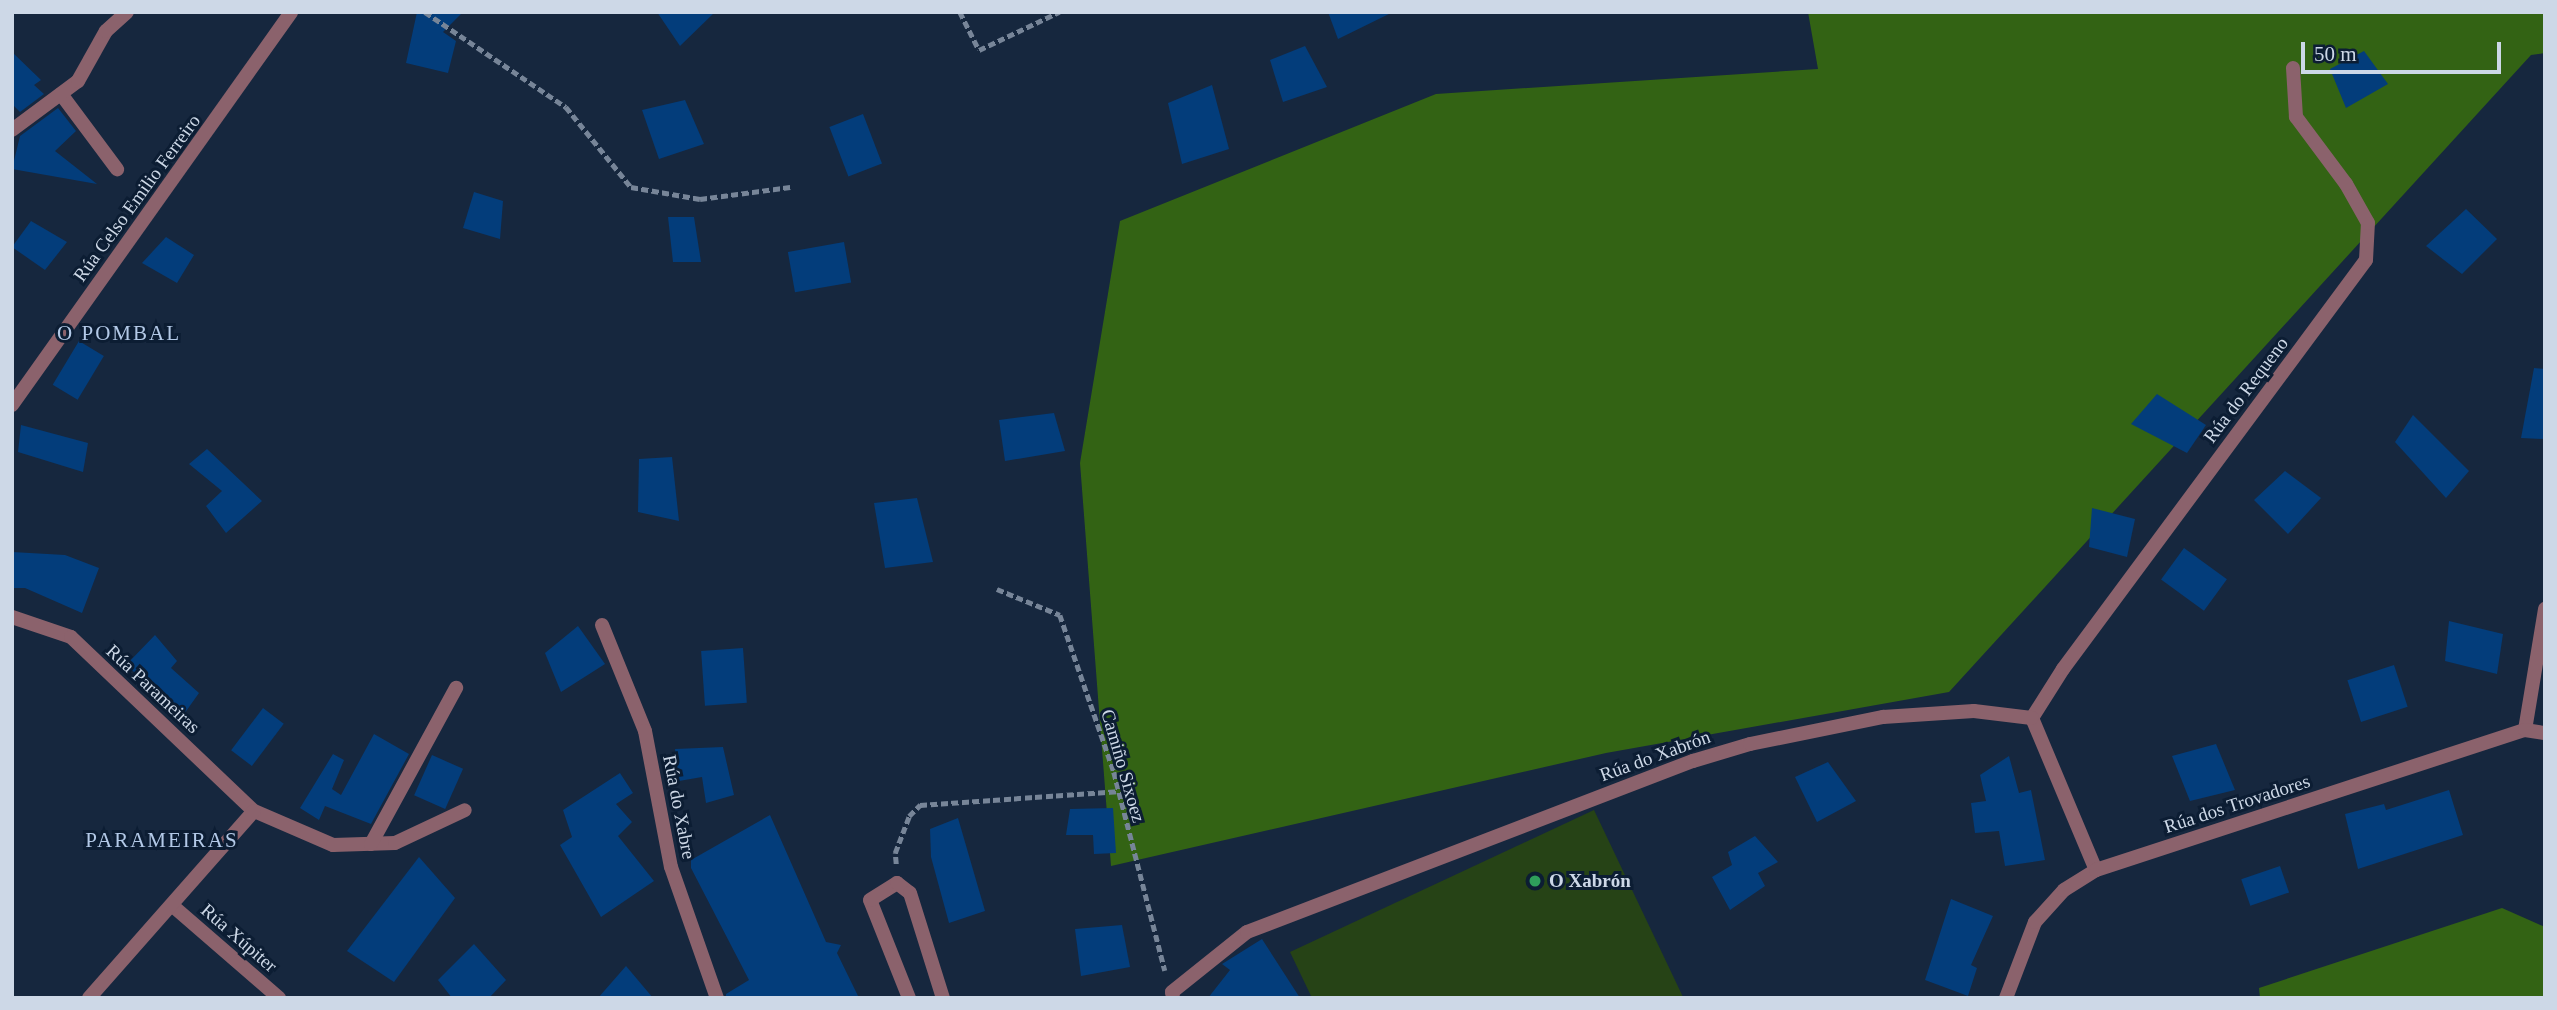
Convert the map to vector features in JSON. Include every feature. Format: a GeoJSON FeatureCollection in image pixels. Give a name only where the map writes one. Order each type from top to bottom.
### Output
{"type":"FeatureCollection","features":[{"type":"Feature","properties":{"kind":"street"},"geometry":{"type":"LineString","coordinates":[[12,130],[78,81],[106,31],[127,12]]}},
{"type":"Feature","properties":{"kind":"street","name":"Rúa Celso Emilio Ferreiro"},"geometry":{"type":"LineString","coordinates":[[12,405],[291,12]]}},
{"type":"Feature","properties":{"kind":"street","name":"Rúa do Requeno"},"geometry":{"type":"LineString","coordinates":[[2032,718],[2063,668],[2366,260],[2368,223],[2346,184],[2295,117],[2293,68]]}},
{"type":"Feature","properties":{"kind":"street"},"geometry":{"type":"LineString","coordinates":[[61,94],[117,169]]}},
{"type":"Feature","properties":{"kind":"street"},"geometry":{"type":"LineString","coordinates":[[2525,730],[2545,609]]}},
{"type":"Feature","properties":{"kind":"street","name":"Rúa Parameiras"},"geometry":{"type":"LineString","coordinates":[[12,617],[71,637],[254,811],[333,845],[394,844],[465,810]]}},
{"type":"Feature","properties":{"kind":"street","name":"Rúa do Xabre"},"geometry":{"type":"LineString","coordinates":[[603,625],[645,731],[671,867],[717,998]]}},
{"type":"Feature","properties":{"kind":"street"},"geometry":{"type":"LineString","coordinates":[[371,844],[456,688]]}},
{"type":"Feature","properties":{"kind":"street","name":"Rúa do Xabrón"},"geometry":{"type":"LineString","coordinates":[[1172,995],[1247,932],[1693,761],[1750,744],[1883,717],[1975,711],[2032,718]]}},
{"type":"Feature","properties":{"kind":"street"},"geometry":{"type":"LineString","coordinates":[[2032,718],[2096,870]]}},
{"type":"Feature","properties":{"kind":"street","name":"Rúa dos Trovadores"},"geometry":{"type":"LineString","coordinates":[[2006,998],[2035,922],[2064,890],[2096,870],[2525,730],[2545,733]]}},
{"type":"Feature","properties":{"kind":"street"},"geometry":{"type":"LineString","coordinates":[[89,998],[174,907],[254,811]]}},
{"type":"Feature","properties":{"kind":"street"},"geometry":{"type":"LineString","coordinates":[[909,998],[870,901],[897,883],[909,893],[943,998]]}},
{"type":"Feature","properties":{"kind":"street","name":"Rúa Xúpiter"},"geometry":{"type":"LineString","coordinates":[[174,907],[279,998]]}},
{"type":"Feature","properties":{"kind":"path"},"geometry":{"type":"LineString","coordinates":[[425,12],[566,107],[631,187],[700,199],[790,187]]}},
{"type":"Feature","properties":{"kind":"path"},"geometry":{"type":"LineString","coordinates":[[960,12],[979,50],[1059,12]]}},
{"type":"Feature","properties":{"kind":"path","name":"Camiño Sixoez"},"geometry":{"type":"LineString","coordinates":[[996,589],[1060,615],[1118,791],[1172,995]]}},
{"type":"Feature","properties":{"kind":"path"},"geometry":{"type":"LineString","coordinates":[[897,883],[895,853],[909,816],[920,805],[1118,791]]}},
{"type":"Feature","properties":{"kind":"green space"},"geometry":{"type":"Polygon","coordinates":[[[1808,12],[2545,12],[2545,53],[2531,55],[1949,692],[1606,753],[1111,866],[1080,463],[1120,221],[1436,94],[1818,69],[1808,12]]]}},
{"type":"Feature","properties":{"kind":"green space","name":"O Xabrón"},"geometry":{"type":"Polygon","coordinates":[[[1594,810],[1683,997],[1312,998],[1290,952],[1594,810]]]}},
{"type":"Feature","properties":{"kind":"green space"},"geometry":{"type":"Polygon","coordinates":[[[2502,908],[2545,927],[2545,998],[2260,998],[2259,988],[2502,908]]]}},
{"type":"Feature","properties":{"kind":"building"},"geometry":{"type":"Polygon","coordinates":[[[417,12],[463,12],[443,32],[456,41],[448,73],[406,63],[417,12]]]}},
{"type":"Feature","properties":{"kind":"building"},"geometry":{"type":"Polygon","coordinates":[[[657,12],[715,12],[680,46],[657,12]]]}},
{"type":"Feature","properties":{"kind":"building"},"geometry":{"type":"Polygon","coordinates":[[[1328,12],[1393,12],[1338,39],[1328,12]]]}},
{"type":"Feature","properties":{"kind":"building"},"geometry":{"type":"Polygon","coordinates":[[[1305,46],[1327,87],[1283,102],[1270,60],[1305,46]]]}},
{"type":"Feature","properties":{"kind":"building"},"geometry":{"type":"Polygon","coordinates":[[[2364,51],[2388,84],[2346,108],[2330,69],[2364,51]]]}},
{"type":"Feature","properties":{"kind":"building"},"geometry":{"type":"Polygon","coordinates":[[[12,52],[41,80],[34,85],[44,94],[20,112],[12,104],[12,52]]]}},
{"type":"Feature","properties":{"kind":"building"},"geometry":{"type":"Polygon","coordinates":[[[1212,85],[1229,149],[1182,164],[1168,103],[1212,85]]]}},
{"type":"Feature","properties":{"kind":"building"},"geometry":{"type":"Polygon","coordinates":[[[685,100],[704,144],[659,159],[642,110],[685,100]]]}},
{"type":"Feature","properties":{"kind":"building"},"geometry":{"type":"Polygon","coordinates":[[[58,108],[76,131],[55,151],[97,184],[12,169],[20,136],[58,108]]]}},
{"type":"Feature","properties":{"kind":"building"},"geometry":{"type":"Polygon","coordinates":[[[863,114],[882,163],[848,176],[829,127],[863,114]]]}},
{"type":"Feature","properties":{"kind":"building"},"geometry":{"type":"Polygon","coordinates":[[[474,192],[503,201],[500,239],[463,228],[474,192]]]}},
{"type":"Feature","properties":{"kind":"building"},"geometry":{"type":"Polygon","coordinates":[[[2466,209],[2497,239],[2462,274],[2426,246],[2466,209]]]}},
{"type":"Feature","properties":{"kind":"building"},"geometry":{"type":"Polygon","coordinates":[[[668,217],[694,217],[701,262],[673,262],[668,217]]]}},
{"type":"Feature","properties":{"kind":"building"},"geometry":{"type":"Polygon","coordinates":[[[31,221],[67,242],[45,270],[12,247],[31,221]]]}},
{"type":"Feature","properties":{"kind":"building"},"geometry":{"type":"Polygon","coordinates":[[[166,237],[194,255],[177,283],[142,263],[166,237]]]}},
{"type":"Feature","properties":{"kind":"building"},"geometry":{"type":"Polygon","coordinates":[[[844,242],[851,282],[795,292],[788,252],[844,242]]]}},
{"type":"Feature","properties":{"kind":"building"},"geometry":{"type":"Polygon","coordinates":[[[79,341],[104,356],[78,400],[53,385],[79,341]]]}},
{"type":"Feature","properties":{"kind":"building"},"geometry":{"type":"Polygon","coordinates":[[[2534,368],[2545,369],[2545,439],[2521,438],[2534,368]]]}},
{"type":"Feature","properties":{"kind":"building"},"geometry":{"type":"Polygon","coordinates":[[[2157,394],[2206,425],[2187,453],[2131,424],[2157,394]]]}},
{"type":"Feature","properties":{"kind":"building"},"geometry":{"type":"Polygon","coordinates":[[[1054,413],[1065,451],[1005,461],[999,420],[1054,413]]]}},
{"type":"Feature","properties":{"kind":"building"},"geometry":{"type":"Polygon","coordinates":[[[2413,415],[2469,471],[2446,498],[2395,442],[2413,415]]]}},
{"type":"Feature","properties":{"kind":"building"},"geometry":{"type":"Polygon","coordinates":[[[21,425],[88,443],[83,472],[18,452],[21,425]]]}},
{"type":"Feature","properties":{"kind":"building"},"geometry":{"type":"Polygon","coordinates":[[[207,449],[262,501],[226,533],[206,506],[222,491],[189,464],[207,449]]]}},
{"type":"Feature","properties":{"kind":"building"},"geometry":{"type":"Polygon","coordinates":[[[672,457],[679,521],[638,512],[639,459],[672,457]]]}},
{"type":"Feature","properties":{"kind":"building"},"geometry":{"type":"Polygon","coordinates":[[[2285,471],[2321,498],[2288,534],[2254,500],[2285,471]]]}},
{"type":"Feature","properties":{"kind":"building"},"geometry":{"type":"Polygon","coordinates":[[[917,498],[933,562],[885,568],[874,503],[917,498]]]}},
{"type":"Feature","properties":{"kind":"building"},"geometry":{"type":"Polygon","coordinates":[[[2092,508],[2135,519],[2127,557],[2089,547],[2092,508]]]}},
{"type":"Feature","properties":{"kind":"building"},"geometry":{"type":"Polygon","coordinates":[[[2184,548],[2227,579],[2204,611],[2161,580],[2184,548]]]}},
{"type":"Feature","properties":{"kind":"building"},"geometry":{"type":"Polygon","coordinates":[[[12,552],[65,555],[99,568],[82,613],[25,588],[12,588],[12,552]]]}},
{"type":"Feature","properties":{"kind":"building"},"geometry":{"type":"Polygon","coordinates":[[[2449,621],[2503,634],[2497,674],[2445,661],[2449,621]]]}},
{"type":"Feature","properties":{"kind":"building"},"geometry":{"type":"Polygon","coordinates":[[[578,626],[605,664],[561,692],[545,653],[578,626]]]}},
{"type":"Feature","properties":{"kind":"building"},"geometry":{"type":"Polygon","coordinates":[[[155,635],[177,661],[171,668],[199,693],[179,721],[152,697],[157,692],[126,665],[155,635]]]}},
{"type":"Feature","properties":{"kind":"building"},"geometry":{"type":"Polygon","coordinates":[[[743,648],[747,703],[705,706],[701,651],[743,648]]]}},
{"type":"Feature","properties":{"kind":"building"},"geometry":{"type":"Polygon","coordinates":[[[2394,665],[2408,707],[2361,722],[2347,680],[2394,665]]]}},
{"type":"Feature","properties":{"kind":"building"},"geometry":{"type":"Polygon","coordinates":[[[263,708],[284,724],[252,766],[231,750],[263,708]]]}},
{"type":"Feature","properties":{"kind":"building"},"geometry":{"type":"Polygon","coordinates":[[[374,734],[409,754],[371,824],[325,806],[319,820],[300,808],[333,754],[344,760],[332,789],[341,795],[374,734]]]}},
{"type":"Feature","properties":{"kind":"building"},"geometry":{"type":"Polygon","coordinates":[[[2216,744],[2235,790],[2190,801],[2172,756],[2216,744]]]}},
{"type":"Feature","properties":{"kind":"building"},"geometry":{"type":"Polygon","coordinates":[[[723,747],[734,795],[706,803],[702,777],[679,781],[675,749],[723,747]]]}},
{"type":"Feature","properties":{"kind":"building"},"geometry":{"type":"Polygon","coordinates":[[[432,755],[463,769],[445,809],[414,795],[432,755]]]}},
{"type":"Feature","properties":{"kind":"building"},"geometry":{"type":"Polygon","coordinates":[[[2009,756],[2019,793],[2031,790],[2045,860],[2005,866],[1999,831],[1975,833],[1971,803],[1986,801],[1980,775],[2009,756]]]}},
{"type":"Feature","properties":{"kind":"building"},"geometry":{"type":"Polygon","coordinates":[[[1828,762],[1856,801],[1817,822],[1795,777],[1828,762]]]}},
{"type":"Feature","properties":{"kind":"building"},"geometry":{"type":"Polygon","coordinates":[[[620,773],[633,793],[616,804],[632,822],[618,836],[654,881],[601,917],[560,845],[572,837],[563,810],[620,773]]]}},
{"type":"Feature","properties":{"kind":"building"},"geometry":{"type":"Polygon","coordinates":[[[2449,790],[2463,835],[2358,869],[2345,814],[2384,804],[2386,810],[2449,790]]]}},
{"type":"Feature","properties":{"kind":"building"},"geometry":{"type":"Polygon","coordinates":[[[1113,808],[1116,853],[1094,854],[1093,835],[1066,835],[1070,809],[1113,808]]]}},
{"type":"Feature","properties":{"kind":"building"},"geometry":{"type":"Polygon","coordinates":[[[770,815],[826,942],[841,945],[837,953],[859,998],[726,998],[726,994],[749,980],[691,868],[691,860],[770,815]]]}},
{"type":"Feature","properties":{"kind":"building"},"geometry":{"type":"Polygon","coordinates":[[[958,818],[985,911],[949,923],[931,857],[930,829],[958,818]]]}},
{"type":"Feature","properties":{"kind":"building"},"geometry":{"type":"Polygon","coordinates":[[[1755,836],[1778,862],[1758,873],[1765,886],[1730,910],[1712,877],[1732,865],[1728,852],[1755,836]]]}},
{"type":"Feature","properties":{"kind":"building"},"geometry":{"type":"Polygon","coordinates":[[[419,857],[455,898],[394,982],[347,951],[419,857]]]}},
{"type":"Feature","properties":{"kind":"building"},"geometry":{"type":"Polygon","coordinates":[[[2280,866],[2289,892],[2250,906],[2241,879],[2280,866]]]}},
{"type":"Feature","properties":{"kind":"building"},"geometry":{"type":"Polygon","coordinates":[[[1951,899],[1993,916],[1971,965],[1977,968],[1968,996],[1925,980],[1951,899]]]}},
{"type":"Feature","properties":{"kind":"building"},"geometry":{"type":"Polygon","coordinates":[[[1122,925],[1130,967],[1081,976],[1075,929],[1122,925]]]}},
{"type":"Feature","properties":{"kind":"building"},"geometry":{"type":"Polygon","coordinates":[[[1262,939],[1300,998],[1208,998],[1230,970],[1222,964],[1262,939]]]}},
{"type":"Feature","properties":{"kind":"building"},"geometry":{"type":"Polygon","coordinates":[[[474,944],[506,980],[489,998],[452,998],[438,980],[474,944]]]}},
{"type":"Feature","properties":{"kind":"building"},"geometry":{"type":"Polygon","coordinates":[[[626,966],[653,998],[598,998],[626,966]]]}},
{"type":"Feature","properties":{"kind":"place","name":"O Xabrón"},"geometry":{"type":"Point","coordinates":[1535,881]}},
{"type":"Feature","properties":{"kind":"district","name":"O POMBAL"},"geometry":{"type":"Point","coordinates":[119,333]}},
{"type":"Feature","properties":{"kind":"district","name":"PARAMEIRAS"},"geometry":{"type":"Point","coordinates":[162,840]}}]}
